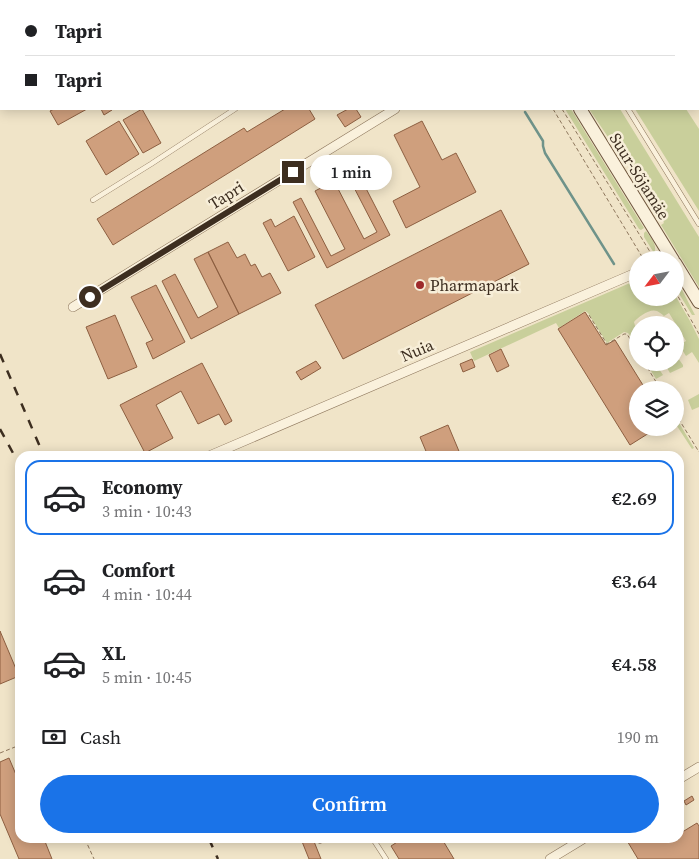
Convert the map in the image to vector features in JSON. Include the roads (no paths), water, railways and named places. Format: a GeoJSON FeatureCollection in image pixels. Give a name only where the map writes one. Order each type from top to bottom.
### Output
{"type":"FeatureCollection","features":[{"type":"Feature","properties":{"kind":"main road","name":"Suur-Sõjamäe"},"geometry":{"type":"LineString","coordinates":[[581,110],[664,251]]}},
{"type":"Feature","properties":{"kind":"main road","name":"Suur-Sõjamäe"},"geometry":{"type":"LineString","coordinates":[[684,280],[699,302]]}},
{"type":"Feature","properties":{"kind":"street","name":"Tapri"},"geometry":{"type":"LineString","coordinates":[[73,307],[393,110]]}},
{"type":"Feature","properties":{"kind":"street","name":"Nuia"},"geometry":{"type":"LineString","coordinates":[[221,451],[629,276]]}},
{"type":"Feature","properties":{"kind":"street"},"geometry":{"type":"LineString","coordinates":[[684,777],[699,767]]}},
{"type":"Feature","properties":{"kind":"street"},"geometry":{"type":"LineString","coordinates":[[550,859],[576,843]]}},
{"type":"Feature","properties":{"kind":"lane"},"geometry":{"type":"LineString","coordinates":[[93,200],[233,110]]}},
{"type":"Feature","properties":{"kind":"lane"},"geometry":{"type":"LineString","coordinates":[[629,110],[699,224]]}},
{"type":"Feature","properties":{"kind":"lane"},"geometry":{"type":"LineString","coordinates":[[375,843],[386,859]]}},
{"type":"Feature","properties":{"kind":"waterway"},"geometry":{"type":"LineString","coordinates":[[525,112],[543,141],[545,153],[614,264]]}},
{"type":"Feature","properties":{"kind":"railway"},"geometry":{"type":"LineString","coordinates":[[0,354],[42,451]]}},
{"type":"Feature","properties":{"kind":"railway"},"geometry":{"type":"LineString","coordinates":[[0,429],[15,457]]}},
{"type":"Feature","properties":{"kind":"railway"},"geometry":{"type":"LineString","coordinates":[[211,843],[218,859]]}},
{"type":"Feature","properties":{"kind":"place","name":"Pharmapark"},"geometry":{"type":"Point","coordinates":[420,285]}}]}
